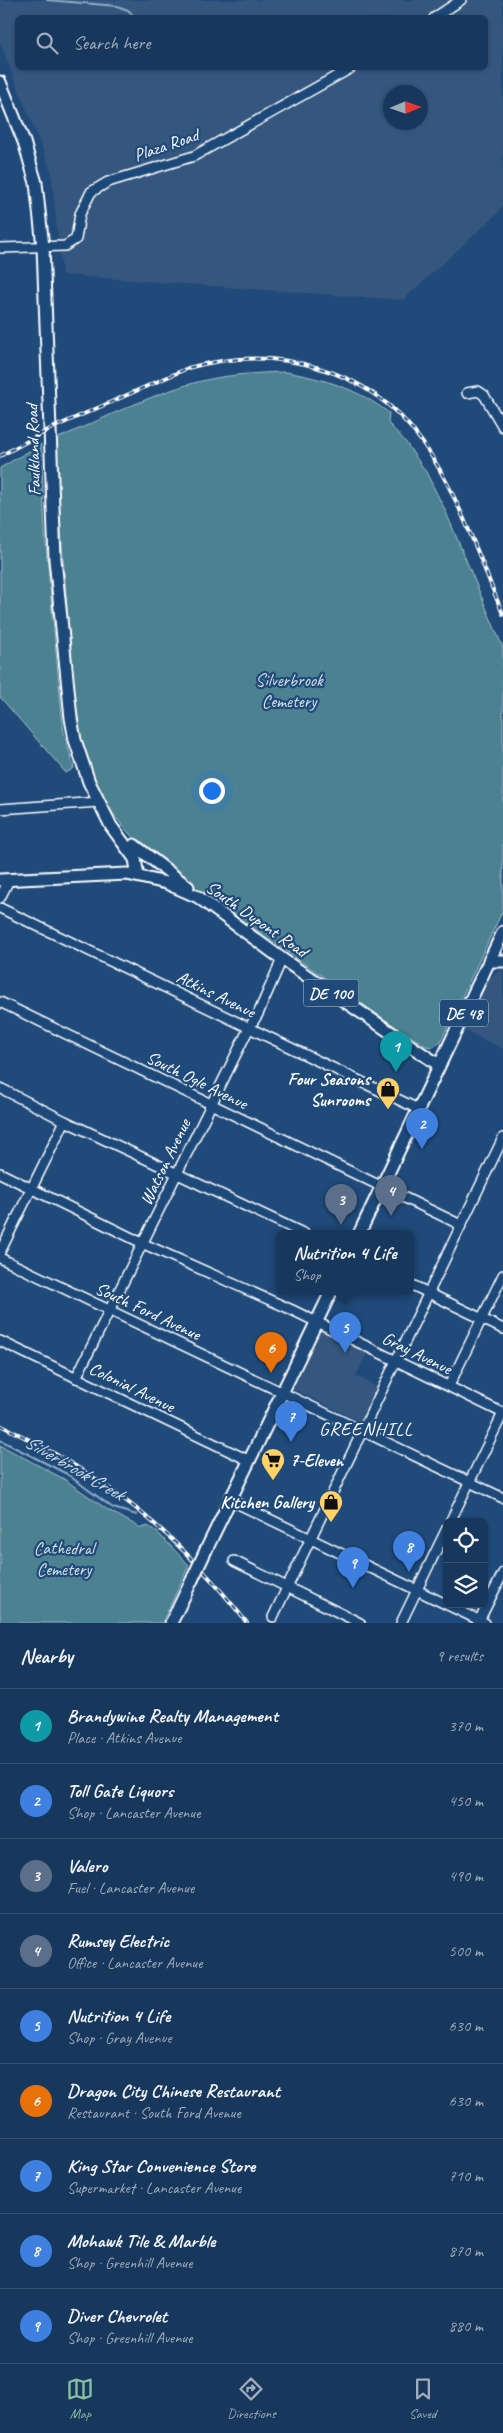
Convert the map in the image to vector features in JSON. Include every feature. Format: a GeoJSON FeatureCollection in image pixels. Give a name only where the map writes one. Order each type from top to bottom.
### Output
{"type":"FeatureCollection","features":[{"type":"Feature","properties":{"kind":"main road","name":"Faulkland Road"},"geometry":{"type":"LineString","coordinates":[[0,82],[32,165],[36,183],[43,247],[55,559],[75,740],[89,782],[111,826],[135,859],[138,876]]}},
{"type":"Feature","properties":{"kind":"main road","name":"Faulkland Road"},"geometry":{"type":"LineString","coordinates":[[107,816],[139,851],[145,865],[138,876]]}},
{"type":"Feature","properties":{"kind":"main road"},"geometry":{"type":"LineString","coordinates":[[134,845],[198,897]]}},
{"type":"Feature","properties":{"kind":"main road","name":"South Dupont Road"},"geometry":{"type":"LineString","coordinates":[[4,880],[107,875],[138,876],[166,883],[198,897],[282,960],[438,1065]]}},
{"type":"Feature","properties":{"kind":"main road","name":"DE 48"},"geometry":{"type":"LineString","coordinates":[[361,1230],[438,1065],[489,961],[502,939]]}},
{"type":"Feature","properties":{"kind":"main road"},"geometry":{"type":"LineString","coordinates":[[489,961],[503,961]]}},
{"type":"Feature","properties":{"kind":"main road"},"geometry":{"type":"LineString","coordinates":[[171,1623],[330,1295]]}},
{"type":"Feature","properties":{"kind":"street"},"geometry":{"type":"LineString","coordinates":[[438,15],[461,0]]}},
{"type":"Feature","properties":{"kind":"street","name":"Plaza Road"},"geometry":{"type":"LineString","coordinates":[[0,248],[65,246],[76,239],[80,214],[91,192],[108,182],[194,156],[347,70]]}},
{"type":"Feature","properties":{"kind":"street"},"geometry":{"type":"LineString","coordinates":[[467,393],[478,391],[484,395],[503,427]]}},
{"type":"Feature","properties":{"kind":"street"},"geometry":{"type":"LineString","coordinates":[[0,809],[99,802]]}},
{"type":"Feature","properties":{"kind":"street"},"geometry":{"type":"LineString","coordinates":[[0,898],[4,880]]}},
{"type":"Feature","properties":{"kind":"street","name":"Atkins Avenue"},"geometry":{"type":"LineString","coordinates":[[0,908],[418,1109]]}},
{"type":"Feature","properties":{"kind":"street","name":"Watson Avenue"},"geometry":{"type":"LineString","coordinates":[[76,1378],[144,1244],[249,1028],[258,1014],[282,960]]}},
{"type":"Feature","properties":{"kind":"street","name":"South Ogle Avenue"},"geometry":{"type":"LineString","coordinates":[[0,1002],[461,1225]]}},
{"type":"Feature","properties":{"kind":"street"},"geometry":{"type":"LineString","coordinates":[[0,1088],[65,1121],[296,1230]]}},
{"type":"Feature","properties":{"kind":"street"},"geometry":{"type":"LineString","coordinates":[[0,1252],[30,1188],[65,1121]]}},
{"type":"Feature","properties":{"kind":"street"},"geometry":{"type":"LineString","coordinates":[[273,1617],[503,1138]]}},
{"type":"Feature","properties":{"kind":"street","name":"Gray Avenue"},"geometry":{"type":"LineString","coordinates":[[0,1173],[144,1244],[316,1322],[503,1413]]}},
{"type":"Feature","properties":{"kind":"street","name":"South Ford Avenue"},"geometry":{"type":"LineString","coordinates":[[0,1258],[503,1498]]}},
{"type":"Feature","properties":{"kind":"street"},"geometry":{"type":"LineString","coordinates":[[449,1386],[503,1275]]}},
{"type":"Feature","properties":{"kind":"street"},"geometry":{"type":"LineString","coordinates":[[414,1286],[503,1329]]}},
{"type":"Feature","properties":{"kind":"street","name":"Colonial Avenue"},"geometry":{"type":"LineString","coordinates":[[0,1341],[250,1461]]}},
{"type":"Feature","properties":{"kind":"street"},"geometry":{"type":"LineString","coordinates":[[452,1518],[503,1413]]}},
{"type":"Feature","properties":{"kind":"street"},"geometry":{"type":"LineString","coordinates":[[230,1500],[481,1622],[503,1572]]}},
{"type":"Feature","properties":{"kind":"street"},"geometry":{"type":"LineString","coordinates":[[401,1623],[443,1536]]}},
{"type":"Feature","properties":{"kind":"street"},"geometry":{"type":"LineString","coordinates":[[234,1561],[360,1623]]}},
{"type":"Feature","properties":{"kind":"shaded area"},"geometry":{"type":"Polygon","coordinates":[[[0,0],[503,0],[503,205],[498,213],[403,300],[62,275],[51,171],[0,43],[0,0]]]}},
{"type":"Feature","properties":{"kind":"shaded area"},"geometry":{"type":"Polygon","coordinates":[[[503,969],[503,1049],[464,1030],[490,977],[503,969]]]}},
{"type":"Feature","properties":{"kind":"shaded area"},"geometry":{"type":"Polygon","coordinates":[[[321,1330],[367,1353],[356,1376],[378,1387],[361,1422],[293,1389],[321,1330]]]}},
{"type":"Feature","properties":{"kind":"green space","name":"Silverbrook Cemetery"},"geometry":{"type":"Polygon","coordinates":[[[286,372],[314,378],[353,391],[389,413],[388,423],[404,440],[426,472],[445,510],[503,648],[503,910],[441,1041],[433,1047],[426,1046],[390,1023],[151,856],[124,828],[102,796],[89,768],[80,733],[68,618],[56,439],[130,406],[188,385],[226,376],[286,372]]]}},
{"type":"Feature","properties":{"kind":"green space"},"geometry":{"type":"Polygon","coordinates":[[[41,444],[45,534],[61,705],[64,733],[74,768],[66,773],[0,697],[0,468],[41,444]]]}},
{"type":"Feature","properties":{"kind":"green space","name":"Cathedral Cemetery"},"geometry":{"type":"Polygon","coordinates":[[[0,1445],[64,1479],[108,1510],[141,1528],[148,1526],[157,1532],[189,1565],[162,1623],[0,1623],[0,1445]]]}},
{"type":"Feature","properties":{"kind":"waterway"},"geometry":{"type":"LineString","coordinates":[[47,0],[117,6],[128,10],[133,15]]}},
{"type":"Feature","properties":{"kind":"waterway","name":"Silverbrook Creek"},"geometry":{"type":"LineString","coordinates":[[0,1440],[67,1474],[113,1508],[137,1515]]}},
{"type":"Feature","properties":{"kind":"railway"},"geometry":{"type":"LineString","coordinates":[[0,456],[50,429],[188,368],[221,361],[253,359],[286,361],[317,368],[347,379],[375,395],[400,416],[422,442],[457,502],[503,614]]}},
{"type":"Feature","properties":{"kind":"railway"},"geometry":{"type":"LineString","coordinates":[[0,1425],[72,1464],[136,1508],[193,1560],[247,1623]]}},
{"type":"Feature","properties":{"kind":"place","name":"Brandywine Realty Management"},"geometry":{"type":"Point","coordinates":[396,1072]}},
{"type":"Feature","properties":{"kind":"place","name":"Four Seasons Sunrooms"},"geometry":{"type":"Point","coordinates":[388,1110]}},
{"type":"Feature","properties":{"kind":"place","name":"Toll Gate Liquors"},"geometry":{"type":"Point","coordinates":[422,1149]}},
{"type":"Feature","properties":{"kind":"place","name":"Rumsey Electric"},"geometry":{"type":"Point","coordinates":[391,1216]}},
{"type":"Feature","properties":{"kind":"place","name":"Valero"},"geometry":{"type":"Point","coordinates":[341,1225]}},
{"type":"Feature","properties":{"kind":"place","name":"Nutrition 4 Life"},"geometry":{"type":"Point","coordinates":[345,1353]}},
{"type":"Feature","properties":{"kind":"place","name":"Dragon City Chinese Restaurant"},"geometry":{"type":"Point","coordinates":[271,1373]}},
{"type":"Feature","properties":{"kind":"place","name":"King Star Convenience Store"},"geometry":{"type":"Point","coordinates":[291,1442]}},
{"type":"Feature","properties":{"kind":"place","name":"7-Eleven"},"geometry":{"type":"Point","coordinates":[273,1481]}},
{"type":"Feature","properties":{"kind":"place","name":"Kitchen Gallery"},"geometry":{"type":"Point","coordinates":[331,1523]}},
{"type":"Feature","properties":{"kind":"place","name":"Mohawk Tile & Marble"},"geometry":{"type":"Point","coordinates":[409,1572]}},
{"type":"Feature","properties":{"kind":"place","name":"Diver Chevrolet"},"geometry":{"type":"Point","coordinates":[353,1588]}},
{"type":"Feature","properties":{"kind":"district","name":"GREENHILL"},"geometry":{"type":"Point","coordinates":[366,1428]}}]}
